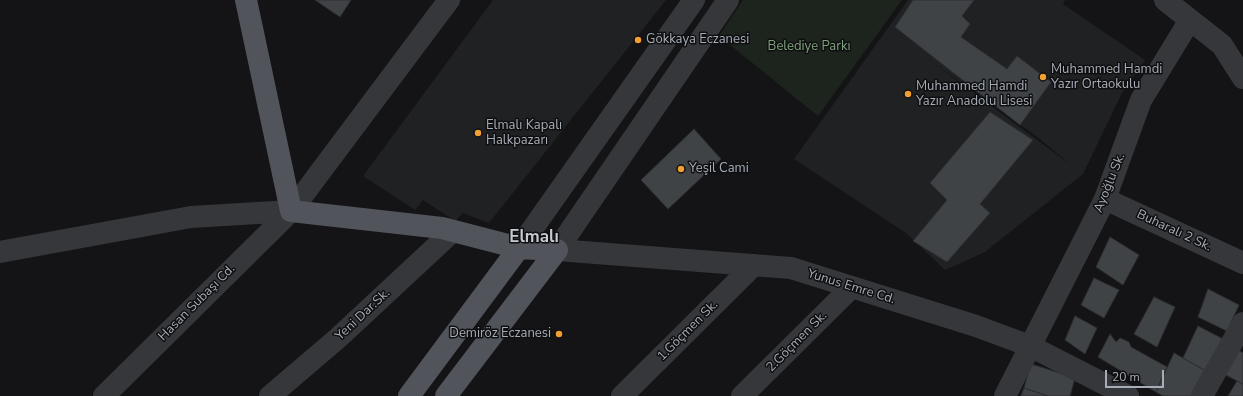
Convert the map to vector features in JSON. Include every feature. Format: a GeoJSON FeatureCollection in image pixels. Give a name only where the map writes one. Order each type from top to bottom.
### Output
{"type":"FeatureCollection","features":[{"type":"Feature","properties":{"kind":"main road"},"geometry":{"type":"LineString","coordinates":[[246,0],[290,211],[442,228],[519,248],[557,250]]}},
{"type":"Feature","properties":{"kind":"main road"},"geometry":{"type":"LineString","coordinates":[[409,396],[519,248]]}},
{"type":"Feature","properties":{"kind":"main road"},"geometry":{"type":"LineString","coordinates":[[446,396],[557,250]]}},
{"type":"Feature","properties":{"kind":"street","name":"Hasan Subaşı Cd."},"geometry":{"type":"LineString","coordinates":[[104,396],[290,211],[449,0]]}},
{"type":"Feature","properties":{"kind":"street"},"geometry":{"type":"LineString","coordinates":[[519,248],[694,0]]}},
{"type":"Feature","properties":{"kind":"street"},"geometry":{"type":"LineString","coordinates":[[557,250],[728,0]]}},
{"type":"Feature","properties":{"kind":"street"},"geometry":{"type":"LineString","coordinates":[[1165,0],[1222,45],[1243,78]]}},
{"type":"Feature","properties":{"kind":"street","name":"Ayoğlu Sk."},"geometry":{"type":"LineString","coordinates":[[1004,396],[1105,199],[1141,100],[1190,20]]}},
{"type":"Feature","properties":{"kind":"street"},"geometry":{"type":"LineString","coordinates":[[1222,45],[1243,45]]}},
{"type":"Feature","properties":{"kind":"street","name":"Buharalı 2 Sk."},"geometry":{"type":"LineString","coordinates":[[1105,199],[1243,263]]}},
{"type":"Feature","properties":{"kind":"street"},"geometry":{"type":"LineString","coordinates":[[0,252],[190,217],[290,211]]}},
{"type":"Feature","properties":{"kind":"street","name":"Yeni Dar.Sk."},"geometry":{"type":"LineString","coordinates":[[270,396],[338,338],[452,231]]}},
{"type":"Feature","properties":{"kind":"street","name":"Yunus Emre Cd."},"geometry":{"type":"LineString","coordinates":[[557,250],[791,268],[976,326],[1030,346],[1128,396]]}},
{"type":"Feature","properties":{"kind":"street","name":"1.Göçmen Sk."},"geometry":{"type":"LineString","coordinates":[[622,396],[754,265]]}},
{"type":"Feature","properties":{"kind":"street","name":"2.Göçmen Sk."},"geometry":{"type":"LineString","coordinates":[[742,396],[852,287]]}},
{"type":"Feature","properties":{"kind":"street"},"geometry":{"type":"LineString","coordinates":[[1202,396],[1241,333]]}},
{"type":"Feature","properties":{"kind":"shaded area","name":"Elmalı Kapalı Halkpazarı"},"geometry":{"type":"Polygon","coordinates":[[[493,0],[666,0],[489,223],[463,213],[455,221],[423,200],[415,210],[363,176],[493,0]]]}},
{"type":"Feature","properties":{"kind":"shaded area"},"geometry":{"type":"Polygon","coordinates":[[[908,0],[1065,0],[1063,4],[1145,60],[1122,93],[1083,174],[985,252],[945,270],[906,233],[794,159],[908,0]],[[924,56],[1071,165],[1036,136],[924,56]]]}},
{"type":"Feature","properties":{"kind":"green space","name":"Belediye Parkı"},"geometry":{"type":"Polygon","coordinates":[[[743,0],[902,0],[818,116],[719,36],[743,0]]]}},
{"type":"Feature","properties":{"kind":"building"},"geometry":{"type":"Polygon","coordinates":[[[315,0],[351,0],[340,17],[315,0]]]}},
{"type":"Feature","properties":{"kind":"building","name":"Muhammed Hamdi Yazır Ortaokulu"},"geometry":{"type":"Polygon","coordinates":[[[913,0],[974,0],[962,16],[970,24],[961,37],[1007,69],[1017,56],[1051,82],[1020,125],[895,27],[913,0]]]}},
{"type":"Feature","properties":{"kind":"building","name":"Muhammed Hamdi Yazır Anadolu Lisesi"},"geometry":{"type":"Polygon","coordinates":[[[990,112],[1033,140],[980,204],[990,213],[947,262],[913,241],[947,200],[930,183],[990,112]]]}},
{"type":"Feature","properties":{"kind":"building","name":"Yeşil Cami"},"geometry":{"type":"Polygon","coordinates":[[[694,129],[721,159],[668,209],[641,180],[694,129]]]}},
{"type":"Feature","properties":{"kind":"building"},"geometry":{"type":"Polygon","coordinates":[[[1110,237],[1139,255],[1123,285],[1096,267],[1110,237]]]}},
{"type":"Feature","properties":{"kind":"building"},"geometry":{"type":"Polygon","coordinates":[[[1094,278],[1119,290],[1104,318],[1081,305],[1094,278]]]}},
{"type":"Feature","properties":{"kind":"building"},"geometry":{"type":"Polygon","coordinates":[[[1208,289],[1239,305],[1227,331],[1198,317],[1208,289]]]}},
{"type":"Feature","properties":{"kind":"building"},"geometry":{"type":"Polygon","coordinates":[[[1154,297],[1175,307],[1157,347],[1134,334],[1154,297]]]}},
{"type":"Feature","properties":{"kind":"building"},"geometry":{"type":"Polygon","coordinates":[[[1075,316],[1097,328],[1085,354],[1065,340],[1075,316]]]}},
{"type":"Feature","properties":{"kind":"building"},"geometry":{"type":"Polygon","coordinates":[[[1198,326],[1223,339],[1206,371],[1183,358],[1198,326]]]}},
{"type":"Feature","properties":{"kind":"building"},"geometry":{"type":"Polygon","coordinates":[[[1110,334],[1116,342],[1120,338],[1129,342],[1131,347],[1167,367],[1156,392],[1098,357],[1110,334]]]}},
{"type":"Feature","properties":{"kind":"building"},"geometry":{"type":"Polygon","coordinates":[[[1238,350],[1243,353],[1243,384],[1224,374],[1238,350]]]}},
{"type":"Feature","properties":{"kind":"building"},"geometry":{"type":"Polygon","coordinates":[[[1174,353],[1206,371],[1193,396],[1163,396],[1156,392],[1174,353]]]}},
{"type":"Feature","properties":{"kind":"building"},"geometry":{"type":"Polygon","coordinates":[[[1031,364],[1075,378],[1070,396],[1048,396],[1024,388],[1031,364]]]}},
{"type":"Feature","properties":{"kind":"building"},"geometry":{"type":"Polygon","coordinates":[[[1237,381],[1243,384],[1243,396],[1228,396],[1237,381]]]}},
{"type":"Feature","properties":{"kind":"building"},"geometry":{"type":"Polygon","coordinates":[[[1024,388],[1048,396],[1021,396],[1024,388]]]}},
{"type":"Feature","properties":{"kind":"place","name":"Gökkaya Eczanesi"},"geometry":{"type":"Point","coordinates":[638,40]}},
{"type":"Feature","properties":{"kind":"place","name":"Muhammed Hamdi Yazır Ortaokulu"},"geometry":{"type":"Point","coordinates":[1043,77]}},
{"type":"Feature","properties":{"kind":"place","name":"Muhammed Hamdi Yazır Anadolu Lisesi"},"geometry":{"type":"Point","coordinates":[908,94]}},
{"type":"Feature","properties":{"kind":"place","name":"Elmalı Kapalı Halkpazarı"},"geometry":{"type":"Point","coordinates":[478,133]}},
{"type":"Feature","properties":{"kind":"place","name":"Yeşil Cami"},"geometry":{"type":"Point","coordinates":[681,169]}},
{"type":"Feature","properties":{"kind":"place","name":"Demiröz Eczanesi"},"geometry":{"type":"Point","coordinates":[559,334]}},
{"type":"Feature","properties":{"kind":"district","name":"Elmalı"},"geometry":{"type":"Point","coordinates":[534,238]}}]}
